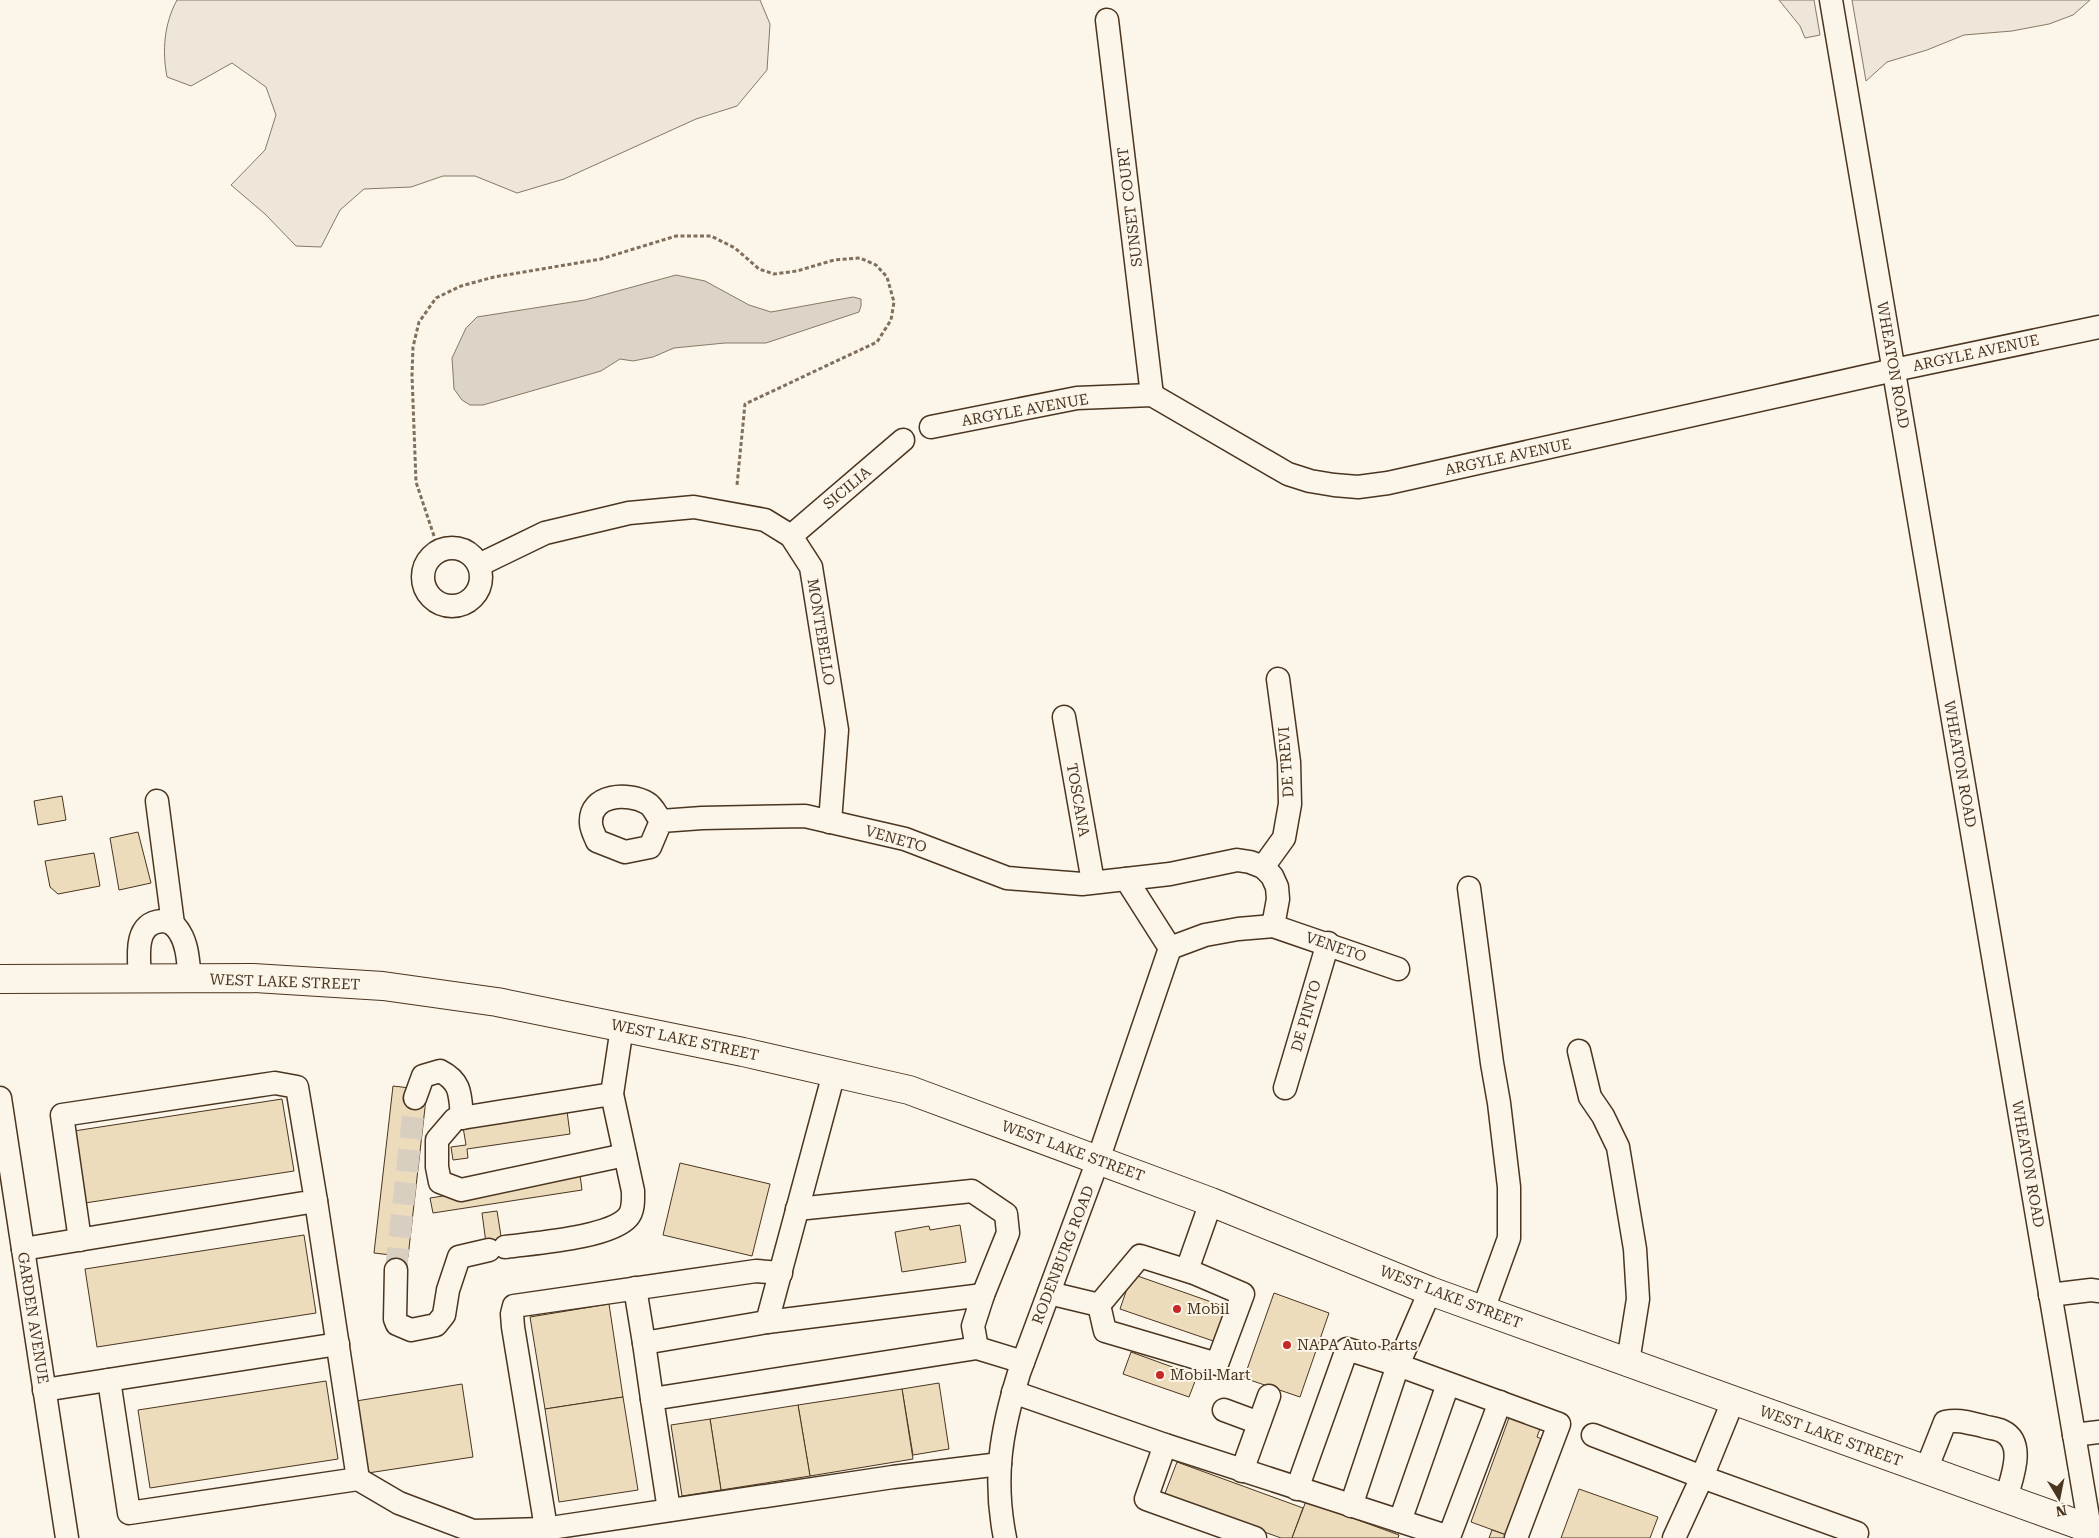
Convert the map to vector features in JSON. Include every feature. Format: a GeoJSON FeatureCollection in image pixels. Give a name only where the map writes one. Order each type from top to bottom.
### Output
{"type":"FeatureCollection","features":[{"type":"Feature","properties":{"kind":"main road","name":"WEST LAKE STREET"},"geometry":{"type":"LineString","coordinates":[[0,979],[253,978],[383,986],[497,1002],[622,1027],[909,1090],[1211,1202],[1430,1291],[2094,1531]]}},
{"type":"Feature","properties":{"kind":"street","name":"WHEATON ROAD"},"geometry":{"type":"LineString","coordinates":[[1831,0],[2074,1435],[2094,1531]]}},
{"type":"Feature","properties":{"kind":"street","name":"SUNSET COURT"},"geometry":{"type":"LineString","coordinates":[[1107,20],[1152,395]]}},
{"type":"Feature","properties":{"kind":"street","name":"ARGYLE AVENUE"},"geometry":{"type":"LineString","coordinates":[[931,428],[1077,398],[1152,395],[1288,474],[1318,482],[1358,487],[1388,483],[1498,460],[1894,370],[2099,327]]}},
{"type":"Feature","properties":{"kind":"street","name":"SICILIA"},"geometry":{"type":"LineString","coordinates":[[791,536],[903,440]]}},
{"type":"Feature","properties":{"kind":"street","name":"MONTEBELLO"},"geometry":{"type":"LineString","coordinates":[[479,565],[545,533],[629,513],[694,507],[765,520],[791,536],[810,567],[837,730],[830,822]]}},
{"type":"Feature","properties":{"kind":"street","name":"DE TREVI"},"geometry":{"type":"LineString","coordinates":[[1263,867],[1284,838],[1290,804],[1289,762],[1278,679]]}},
{"type":"Feature","properties":{"kind":"street","name":"TOSCANA"},"geometry":{"type":"LineString","coordinates":[[1064,717],[1093,882]]}},
{"type":"Feature","properties":{"kind":"street"},"geometry":{"type":"LineString","coordinates":[[157,801],[173,924]]}},
{"type":"Feature","properties":{"kind":"street","name":"VENETO"},"geometry":{"type":"LineString","coordinates":[[661,821],[702,818],[805,816],[905,839],[1007,878],[1082,884],[1170,874],[1237,860],[1263,867]]}},
{"type":"Feature","properties":{"kind":"street"},"geometry":{"type":"LineString","coordinates":[[1263,867],[1272,876],[1277,887],[1278,899],[1273,926]]}},
{"type":"Feature","properties":{"kind":"street"},"geometry":{"type":"LineString","coordinates":[[1126,879],[1170,948]]}},
{"type":"Feature","properties":{"kind":"street"},"geometry":{"type":"LineString","coordinates":[[1469,888],[1492,1063],[1500,1103],[1509,1187],[1509,1238],[1483,1310]]}},
{"type":"Feature","properties":{"kind":"street"},"geometry":{"type":"LineString","coordinates":[[140,978],[139,945],[141,934],[147,926],[154,922],[164,921],[173,924],[180,932],[186,946],[190,978]]}},
{"type":"Feature","properties":{"kind":"street","name":"VENETO"},"geometry":{"type":"LineString","coordinates":[[1170,948],[1205,935],[1273,926],[1398,969]]}},
{"type":"Feature","properties":{"kind":"street","name":"DE PINTO"},"geometry":{"type":"LineString","coordinates":[[1285,1088],[1328,944]]}},
{"type":"Feature","properties":{"kind":"street","name":"RODENBURG ROAD"},"geometry":{"type":"LineString","coordinates":[[1005,1538],[998,1485],[1000,1449],[1013,1392],[1098,1160],[1170,948]]}},
{"type":"Feature","properties":{"kind":"street"},"geometry":{"type":"LineString","coordinates":[[396,1270],[395,1319],[397,1324],[411,1330],[436,1325],[444,1315],[448,1290],[459,1257],[497,1248],[558,1240],[607,1230],[629,1216],[633,1207],[633,1191],[612,1094],[622,1027]]}},
{"type":"Feature","properties":{"kind":"street"},"geometry":{"type":"LineString","coordinates":[[1579,1052],[1590,1097],[1604,1116],[1618,1147],[1635,1250],[1638,1299],[1628,1362]]}},
{"type":"Feature","properties":{"kind":"street"},"geometry":{"type":"LineString","coordinates":[[414,1098],[422,1076],[440,1071],[450,1076],[458,1086],[462,1118]]}},
{"type":"Feature","properties":{"kind":"street"},"geometry":{"type":"LineString","coordinates":[[768,1322],[834,1073]]}},
{"type":"Feature","properties":{"kind":"street"},"geometry":{"type":"LineString","coordinates":[[80,1240],[62,1115],[275,1083],[297,1087],[358,1479]]}},
{"type":"Feature","properties":{"kind":"street"},"geometry":{"type":"LineString","coordinates":[[612,1094],[455,1119],[437,1140],[437,1167],[440,1182],[461,1190],[625,1155]]}},
{"type":"Feature","properties":{"kind":"street","name":"GARDEN AVENUE"},"geometry":{"type":"LineString","coordinates":[[0,1098],[67,1538]]}},
{"type":"Feature","properties":{"kind":"street"},"geometry":{"type":"LineString","coordinates":[[797,1209],[972,1191],[1006,1214],[1008,1234],[983,1294],[973,1326],[977,1348]]}},
{"type":"Feature","properties":{"kind":"street"},"geometry":{"type":"LineString","coordinates":[[23,1249],[316,1202]]}},
{"type":"Feature","properties":{"kind":"street"},"geometry":{"type":"LineString","coordinates":[[1099,1305],[1105,1331],[1217,1364],[1243,1294],[1187,1270],[1211,1202]]}},
{"type":"Feature","properties":{"kind":"street"},"geometry":{"type":"LineString","coordinates":[[1099,1305],[1140,1256],[1192,1272]]}},
{"type":"Feature","properties":{"kind":"street"},"geometry":{"type":"LineString","coordinates":[[546,1528],[513,1327],[512,1314],[514,1306],[756,1271],[780,1273]]}},
{"type":"Feature","properties":{"kind":"street"},"geometry":{"type":"LineString","coordinates":[[635,1288],[669,1510]]}},
{"type":"Feature","properties":{"kind":"street"},"geometry":{"type":"LineString","coordinates":[[2050,1295],[2091,1290],[2099,1291]]}},
{"type":"Feature","properties":{"kind":"street"},"geometry":{"type":"LineString","coordinates":[[1351,1506],[1398,1365],[1430,1291]]}},
{"type":"Feature","properties":{"kind":"street"},"geometry":{"type":"LineString","coordinates":[[1048,1293],[1099,1305]]}},
{"type":"Feature","properties":{"kind":"street"},"geometry":{"type":"LineString","coordinates":[[644,1343],[768,1322],[983,1294]]}},
{"type":"Feature","properties":{"kind":"street"},"geometry":{"type":"LineString","coordinates":[[44,1390],[338,1344]]}},
{"type":"Feature","properties":{"kind":"street"},"geometry":{"type":"LineString","coordinates":[[652,1399],[977,1348],[1023,1362]]}},
{"type":"Feature","properties":{"kind":"street"},"geometry":{"type":"LineString","coordinates":[[1297,1489],[1347,1349],[1398,1365],[1559,1424],[1516,1538]]}},
{"type":"Feature","properties":{"kind":"street"},"geometry":{"type":"LineString","coordinates":[[109,1380],[129,1513],[358,1479],[399,1503],[473,1531],[546,1528],[893,1477],[1000,1464]]}},
{"type":"Feature","properties":{"kind":"street"},"geometry":{"type":"LineString","coordinates":[[1400,1522],[1448,1384]]}},
{"type":"Feature","properties":{"kind":"street"},"geometry":{"type":"LineString","coordinates":[[1013,1392],[1242,1471],[1449,1537],[1500,1402]]}},
{"type":"Feature","properties":{"kind":"street"},"geometry":{"type":"LineString","coordinates":[[1242,1471],[1268,1396]]}},
{"type":"Feature","properties":{"kind":"street"},"geometry":{"type":"LineString","coordinates":[[1674,1538],[1702,1477],[1733,1400]]}},
{"type":"Feature","properties":{"kind":"street"},"geometry":{"type":"LineString","coordinates":[[1224,1410],[1259,1423]]}},
{"type":"Feature","properties":{"kind":"street"},"geometry":{"type":"LineString","coordinates":[[1926,1470],[1945,1422],[1957,1420],[2002,1431],[2011,1439],[2015,1451],[2015,1465],[2006,1499]]}},
{"type":"Feature","properties":{"kind":"street"},"geometry":{"type":"LineString","coordinates":[[2074,1435],[2099,1432]]}},
{"type":"Feature","properties":{"kind":"street"},"geometry":{"type":"LineString","coordinates":[[1593,1435],[1861,1536]]}},
{"type":"Feature","properties":{"kind":"street"},"geometry":{"type":"LineString","coordinates":[[1165,1445],[1146,1499],[1255,1538]]}},
{"type":"Feature","properties":{"kind":"path"},"geometry":{"type":"LineString","coordinates":[[434,536],[416,482],[412,375],[413,347],[419,322],[436,298],[462,286],[494,277],[601,259],[676,236],[711,236],[735,248],[759,269],[774,274],[797,272],[834,260],[860,258],[876,265],[887,277],[894,302],[890,320],[877,342],[745,404],[737,485]]}},
{"type":"Feature","properties":{"kind":"shaded area"},"geometry":{"type":"Polygon","coordinates":[[[177,0],[760,0],[770,24],[767,70],[737,106],[696,119],[564,179],[517,193],[475,176],[443,176],[411,187],[364,189],[340,210],[321,247],[296,246],[265,214],[231,185],[265,150],[276,115],[266,87],[232,63],[191,86],[167,77],[165,38],[169,18],[177,0]]]}},
{"type":"Feature","properties":{"kind":"shaded area"},"geometry":{"type":"Polygon","coordinates":[[[1779,0],[1814,0],[1820,35],[1805,38],[1800,26],[1779,0]]]}},
{"type":"Feature","properties":{"kind":"shaded area"},"geometry":{"type":"Polygon","coordinates":[[[1852,0],[2090,0],[2073,15],[2049,24],[2012,31],[1964,35],[1927,50],[1887,62],[1866,81],[1852,0]]]}},
{"type":"Feature","properties":{"kind":"shaded area"},"geometry":{"type":"Polygon","coordinates":[[[676,275],[705,281],[749,305],[771,312],[853,297],[861,299],[861,306],[859,312],[766,343],[725,343],[674,348],[653,357],[633,361],[620,359],[601,371],[483,405],[470,405],[462,400],[454,389],[452,358],[466,328],[477,317],[585,300],[676,275]]]}},
{"type":"Feature","properties":{"kind":"building"},"geometry":{"type":"Polygon","coordinates":[[[62,796],[66,820],[38,825],[34,801],[62,796]]]}},
{"type":"Feature","properties":{"kind":"building"},"geometry":{"type":"Polygon","coordinates":[[[138,832],[151,883],[119,890],[110,838],[138,832]]]}},
{"type":"Feature","properties":{"kind":"building"},"geometry":{"type":"Polygon","coordinates":[[[94,853],[100,886],[58,894],[50,887],[45,861],[94,853]]]}},
{"type":"Feature","properties":{"kind":"building"},"geometry":{"type":"Polygon","coordinates":[[[393,1086],[427,1090],[408,1257],[374,1253],[393,1086]]]}},
{"type":"Feature","properties":{"kind":"building"},"geometry":{"type":"Polygon","coordinates":[[[282,1099],[294,1171],[85,1203],[74,1131],[282,1099]]]}},
{"type":"Feature","properties":{"kind":"building"},"geometry":{"type":"Polygon","coordinates":[[[567,1111],[570,1134],[467,1149],[468,1158],[453,1160],[451,1147],[466,1145],[463,1127],[567,1111]]]}},
{"type":"Feature","properties":{"kind":"building"},"geometry":{"type":"Polygon","coordinates":[[[680,1163],[770,1184],[752,1256],[663,1235],[680,1163]]]}},
{"type":"Feature","properties":{"kind":"building"},"geometry":{"type":"Polygon","coordinates":[[[580,1175],[582,1190],[433,1213],[430,1198],[580,1175]]]}},
{"type":"Feature","properties":{"kind":"building"},"geometry":{"type":"Polygon","coordinates":[[[497,1211],[504,1255],[488,1258],[482,1213],[497,1211]]]}},
{"type":"Feature","properties":{"kind":"building"},"geometry":{"type":"Polygon","coordinates":[[[960,1225],[966,1262],[902,1272],[895,1232],[929,1226],[930,1230],[960,1225]]]}},
{"type":"Feature","properties":{"kind":"building"},"geometry":{"type":"Polygon","coordinates":[[[304,1235],[316,1313],[97,1347],[85,1269],[304,1235]]]}},
{"type":"Feature","properties":{"kind":"building","name":"Mobil"},"geometry":{"type":"Polygon","coordinates":[[[1132,1274],[1234,1310],[1222,1344],[1120,1309],[1132,1274]]]}},
{"type":"Feature","properties":{"kind":"building","name":"NAPA Auto Parts"},"geometry":{"type":"Polygon","coordinates":[[[1274,1293],[1329,1313],[1300,1397],[1244,1378],[1274,1293]]]}},
{"type":"Feature","properties":{"kind":"building"},"geometry":{"type":"Polygon","coordinates":[[[609,1304],[623,1397],[545,1409],[530,1317],[609,1304]]]}},
{"type":"Feature","properties":{"kind":"building","name":"Mobil Mart"},"geometry":{"type":"Polygon","coordinates":[[[1131,1352],[1197,1376],[1189,1397],[1123,1374],[1131,1352]]]}},
{"type":"Feature","properties":{"kind":"building"},"geometry":{"type":"Polygon","coordinates":[[[326,1381],[338,1459],[150,1488],[138,1410],[326,1381]]]}},
{"type":"Feature","properties":{"kind":"building"},"geometry":{"type":"Polygon","coordinates":[[[939,1383],[949,1449],[913,1455],[902,1389],[939,1383]]]}},
{"type":"Feature","properties":{"kind":"building"},"geometry":{"type":"Polygon","coordinates":[[[462,1384],[473,1457],[368,1473],[356,1401],[462,1384]]]}},
{"type":"Feature","properties":{"kind":"building"},"geometry":{"type":"Polygon","coordinates":[[[902,1389],[913,1459],[810,1476],[798,1405],[902,1389]]]}},
{"type":"Feature","properties":{"kind":"building"},"geometry":{"type":"Polygon","coordinates":[[[623,1397],[638,1490],[559,1502],[545,1409],[623,1397]]]}},
{"type":"Feature","properties":{"kind":"building"},"geometry":{"type":"Polygon","coordinates":[[[798,1405],[810,1476],[721,1490],[710,1419],[798,1405]]]}},
{"type":"Feature","properties":{"kind":"building"},"geometry":{"type":"Polygon","coordinates":[[[1510,1415],[1541,1426],[1537,1437],[1546,1441],[1512,1537],[1471,1522],[1510,1415]]]}},
{"type":"Feature","properties":{"kind":"building"},"geometry":{"type":"Polygon","coordinates":[[[710,1419],[721,1490],[682,1496],[671,1425],[710,1419]]]}},
{"type":"Feature","properties":{"kind":"building"},"geometry":{"type":"Polygon","coordinates":[[[1177,1462],[1303,1508],[1292,1538],[1281,1538],[1164,1496],[1177,1462]]]}},
{"type":"Feature","properties":{"kind":"building"},"geometry":{"type":"Polygon","coordinates":[[[1579,1489],[1658,1517],[1650,1538],[1561,1538],[1579,1489]]]}},
{"type":"Feature","properties":{"kind":"building"},"geometry":{"type":"Polygon","coordinates":[[[1306,1501],[1399,1535],[1398,1538],[1292,1538],[1306,1501]]]}},
{"type":"Feature","properties":{"kind":"building"},"geometry":{"type":"Polygon","coordinates":[[[1492,1530],[1512,1537],[1489,1538],[1492,1530]]]}},
{"type":"Feature","properties":{"kind":"tunnel"},"geometry":{"type":"LineString","coordinates":[[396,1270],[415,1098]]}},
{"type":"Feature","properties":{"kind":"place","name":"Mobil"},"geometry":{"type":"Point","coordinates":[1177,1309]}},
{"type":"Feature","properties":{"kind":"place","name":"NAPA Auto Parts"},"geometry":{"type":"Point","coordinates":[1287,1345]}},
{"type":"Feature","properties":{"kind":"place","name":"Mobil Mart"},"geometry":{"type":"Point","coordinates":[1160,1375]}}]}
